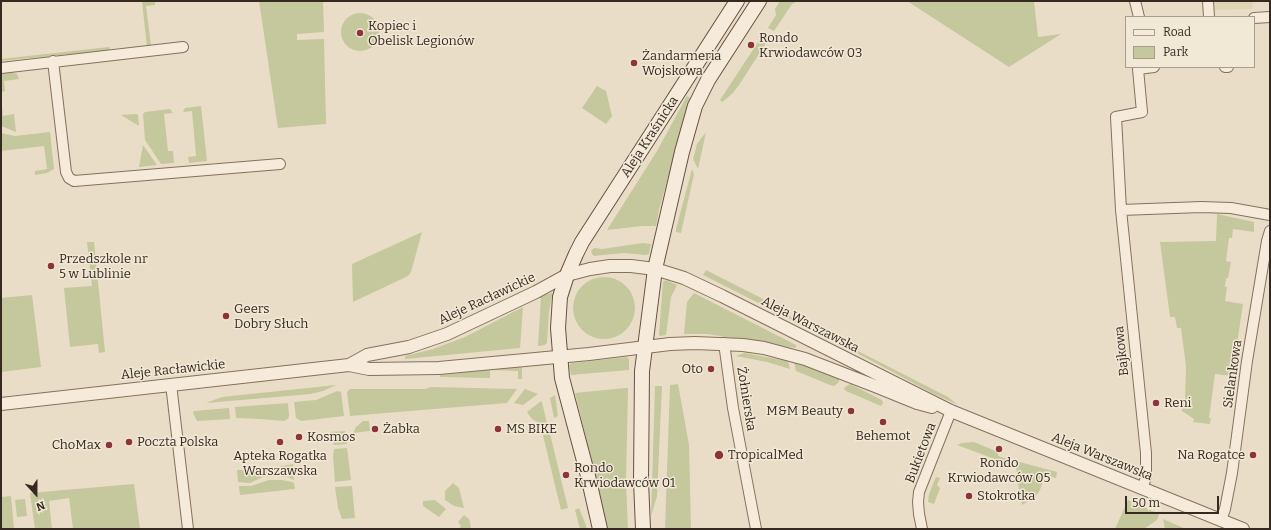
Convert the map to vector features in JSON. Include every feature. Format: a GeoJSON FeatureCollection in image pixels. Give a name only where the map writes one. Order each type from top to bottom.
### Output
{"type":"FeatureCollection","features":[{"type":"Feature","properties":{"kind":"main road","name":"Aleja Kraśnicka"},"geometry":{"type":"LineString","coordinates":[[600,529],[588,476],[562,378],[558,328],[559,308],[567,275],[582,242],[737,1]]}},
{"type":"Feature","properties":{"kind":"main road","name":"Aleja Kraśnicka"},"geometry":{"type":"LineString","coordinates":[[643,529],[641,473],[642,371],[655,269],[682,152],[695,106],[708,80],[759,1]]}},
{"type":"Feature","properties":{"kind":"street"},"geometry":{"type":"LineString","coordinates":[[1135,1],[1139,16]]}},
{"type":"Feature","properties":{"kind":"street"},"geometry":{"type":"LineString","coordinates":[[1208,1],[1209,16]]}},
{"type":"Feature","properties":{"kind":"street"},"geometry":{"type":"LineString","coordinates":[[1255,18],[1270,18]]}},
{"type":"Feature","properties":{"kind":"street"},"geometry":{"type":"LineString","coordinates":[[1,68],[183,47]]}},
{"type":"Feature","properties":{"kind":"street"},"geometry":{"type":"LineString","coordinates":[[53,61],[66,172],[69,178],[74,181],[280,164]]}},
{"type":"Feature","properties":{"kind":"street","name":"Bajkowa"},"geometry":{"type":"LineString","coordinates":[[1142,488],[1146,478],[1146,453],[1121,210],[1116,117],[1142,112],[1138,69],[1146,68]]}},
{"type":"Feature","properties":{"kind":"street"},"geometry":{"type":"LineString","coordinates":[[1121,210],[1201,207],[1231,208],[1270,215]]}},
{"type":"Feature","properties":{"kind":"street","name":"Sielankowa"},"geometry":{"type":"LineString","coordinates":[[1221,520],[1225,509],[1232,473],[1248,361],[1267,241],[1270,231]]}},
{"type":"Feature","properties":{"kind":"street","name":"Aleja Warszawska"},"geometry":{"type":"LineString","coordinates":[[567,275],[610,266],[632,266],[655,269],[684,278],[951,411],[1243,529]]}},
{"type":"Feature","properties":{"kind":"street","name":"Aleje Racławickie"},"geometry":{"type":"LineString","coordinates":[[349,365],[367,355],[409,347],[448,334],[532,294],[567,275]]}},
{"type":"Feature","properties":{"kind":"street","name":"Aleja Warszawska"},"geometry":{"type":"LineString","coordinates":[[560,357],[679,343],[724,343],[764,348],[805,359],[917,403],[951,411]]}},
{"type":"Feature","properties":{"kind":"street","name":"Żołnierska"},"geometry":{"type":"LineString","coordinates":[[724,343],[733,408],[756,529]]}},
{"type":"Feature","properties":{"kind":"street","name":"Aleje Racławickie"},"geometry":{"type":"LineString","coordinates":[[1,404],[349,365],[369,369],[438,368],[560,357]]}},
{"type":"Feature","properties":{"kind":"street"},"geometry":{"type":"LineString","coordinates":[[171,384],[188,529]]}},
{"type":"Feature","properties":{"kind":"street","name":"Bukietowa"},"geometry":{"type":"LineString","coordinates":[[922,529],[918,508],[919,492],[951,411]]}},
{"type":"Feature","properties":{"kind":"shaded area"},"geometry":{"type":"Polygon","coordinates":[[[1214,1],[1253,1],[1252,9],[1215,10],[1214,1]]]}},
{"type":"Feature","properties":{"kind":"green space"},"geometry":{"type":"Polygon","coordinates":[[[155,1],[155,5],[146,6],[151,46],[147,46],[142,2],[155,1]]]}},
{"type":"Feature","properties":{"kind":"green space"},"geometry":{"type":"Polygon","coordinates":[[[259,1],[323,1],[324,32],[297,34],[297,40],[324,39],[326,124],[278,128],[259,1]]]}},
{"type":"Feature","properties":{"kind":"green space"},"geometry":{"type":"Polygon","coordinates":[[[780,1],[798,1],[792,4],[774,31],[768,28],[776,15],[775,9],[780,1]]]}},
{"type":"Feature","properties":{"kind":"green space"},"geometry":{"type":"Polygon","coordinates":[[[907,1],[1034,1],[1038,37],[1061,34],[1009,67],[907,1]]]}},
{"type":"Feature","properties":{"kind":"green space"},"geometry":{"type":"Polygon","coordinates":[[[356,13],[364,13],[374,18],[378,25],[378,39],[374,46],[364,51],[356,51],[346,46],[344,43],[341,36],[341,28],[346,18],[349,16],[356,13]]]}},
{"type":"Feature","properties":{"kind":"green space"},"geometry":{"type":"Polygon","coordinates":[[[764,33],[770,37],[739,85],[732,94],[722,102],[720,100],[764,33]]]}},
{"type":"Feature","properties":{"kind":"green space"},"geometry":{"type":"Polygon","coordinates":[[[109,47],[110,50],[1,61],[1,59],[109,47]]]}},
{"type":"Feature","properties":{"kind":"green space"},"geometry":{"type":"Polygon","coordinates":[[[12,72],[17,74],[19,79],[4,81],[5,91],[1,92],[1,73],[12,72]]]}},
{"type":"Feature","properties":{"kind":"green space"},"geometry":{"type":"Polygon","coordinates":[[[597,86],[606,91],[612,116],[606,124],[582,108],[597,86]]]}},
{"type":"Feature","properties":{"kind":"green space"},"geometry":{"type":"Polygon","coordinates":[[[687,96],[690,98],[659,210],[656,226],[607,230],[657,151],[687,96]]]}},
{"type":"Feature","properties":{"kind":"green space"},"geometry":{"type":"Polygon","coordinates":[[[1,97],[3,116],[14,114],[16,132],[1,126],[1,97]]]}},
{"type":"Feature","properties":{"kind":"green space"},"geometry":{"type":"Polygon","coordinates":[[[201,106],[207,161],[189,163],[188,157],[196,156],[192,111],[183,112],[185,108],[201,106]]]}},
{"type":"Feature","properties":{"kind":"green space"},"geometry":{"type":"Polygon","coordinates":[[[170,109],[173,113],[164,114],[168,151],[173,151],[174,163],[161,164],[145,140],[143,114],[145,112],[170,109]]]}},
{"type":"Feature","properties":{"kind":"green space"},"geometry":{"type":"Polygon","coordinates":[[[121,115],[138,115],[139,126],[121,115]]]}},
{"type":"Feature","properties":{"kind":"green space"},"geometry":{"type":"Polygon","coordinates":[[[50,132],[54,169],[47,173],[35,175],[35,171],[47,169],[44,146],[1,151],[1,133],[15,136],[50,132]]]}},
{"type":"Feature","properties":{"kind":"green space"},"geometry":{"type":"Polygon","coordinates":[[[706,132],[698,169],[693,159],[697,144],[706,132]]]}},
{"type":"Feature","properties":{"kind":"green space"},"geometry":{"type":"Polygon","coordinates":[[[143,145],[157,165],[139,167],[143,145]]]}},
{"type":"Feature","properties":{"kind":"green space"},"geometry":{"type":"Polygon","coordinates":[[[692,169],[694,174],[681,233],[676,232],[676,229],[692,169]]]}},
{"type":"Feature","properties":{"kind":"green space"},"geometry":{"type":"Polygon","coordinates":[[[1217,214],[1254,222],[1254,232],[1233,229],[1232,238],[1229,238],[1226,261],[1231,262],[1228,278],[1226,278],[1225,287],[1227,287],[1225,301],[1243,304],[1232,376],[1215,374],[1209,418],[1211,418],[1210,424],[1193,422],[1194,419],[1182,411],[1182,402],[1185,402],[1186,366],[1181,328],[1177,328],[1175,317],[1170,317],[1160,242],[1216,241],[1217,214]]]}},
{"type":"Feature","properties":{"kind":"green space"},"geometry":{"type":"Polygon","coordinates":[[[422,232],[411,272],[408,276],[353,302],[352,264],[422,232]]]}},
{"type":"Feature","properties":{"kind":"green space"},"geometry":{"type":"Polygon","coordinates":[[[87,242],[94,242],[105,352],[99,353],[98,344],[70,347],[64,288],[92,286],[87,242]]]}},
{"type":"Feature","properties":{"kind":"green space"},"geometry":{"type":"Polygon","coordinates":[[[643,243],[651,244],[649,254],[624,253],[594,256],[591,251],[594,248],[602,249],[643,243]]]}},
{"type":"Feature","properties":{"kind":"green space"},"geometry":{"type":"Polygon","coordinates":[[[706,270],[773,304],[789,316],[822,335],[703,275],[706,270]]]}},
{"type":"Feature","properties":{"kind":"green space"},"geometry":{"type":"Polygon","coordinates":[[[604,277],[616,280],[626,286],[632,296],[635,308],[632,320],[626,330],[616,336],[604,339],[592,336],[582,330],[576,320],[573,308],[576,296],[582,286],[592,280],[604,277]]]}},
{"type":"Feature","properties":{"kind":"green space"},"geometry":{"type":"Polygon","coordinates":[[[666,280],[677,285],[671,297],[666,335],[660,336],[663,282],[666,280]]]}},
{"type":"Feature","properties":{"kind":"green space"},"geometry":{"type":"Polygon","coordinates":[[[551,293],[552,296],[549,311],[547,343],[545,345],[538,346],[541,297],[551,293]]]}},
{"type":"Feature","properties":{"kind":"green space"},"geometry":{"type":"Polygon","coordinates":[[[694,293],[796,345],[796,347],[707,334],[684,334],[687,302],[694,293]]]}},
{"type":"Feature","properties":{"kind":"green space"},"geometry":{"type":"Polygon","coordinates":[[[32,295],[41,367],[1,372],[1,298],[32,295]]]}},
{"type":"Feature","properties":{"kind":"green space"},"geometry":{"type":"Polygon","coordinates":[[[523,307],[520,348],[405,359],[405,356],[433,349],[465,337],[523,307]]]}},
{"type":"Feature","properties":{"kind":"green space"},"geometry":{"type":"Polygon","coordinates":[[[838,343],[856,350],[948,397],[958,405],[932,393],[838,343]]]}},
{"type":"Feature","properties":{"kind":"green space"},"geometry":{"type":"Polygon","coordinates":[[[744,353],[788,361],[790,369],[767,362],[736,356],[744,353]]]}},
{"type":"Feature","properties":{"kind":"green space"},"geometry":{"type":"Polygon","coordinates":[[[627,357],[629,359],[629,370],[571,375],[569,365],[572,363],[627,357]]]}},
{"type":"Feature","properties":{"kind":"green space"},"geometry":{"type":"Polygon","coordinates":[[[794,362],[836,376],[839,379],[839,382],[834,386],[830,385],[796,371],[794,362]]]}},
{"type":"Feature","properties":{"kind":"green space"},"geometry":{"type":"Polygon","coordinates":[[[522,367],[522,379],[518,379],[518,371],[490,370],[522,367]]]}},
{"type":"Feature","properties":{"kind":"green space"},"geometry":{"type":"Polygon","coordinates":[[[490,370],[490,378],[440,377],[440,375],[490,370]]]}},
{"type":"Feature","properties":{"kind":"green space"},"geometry":{"type":"Polygon","coordinates":[[[678,384],[689,445],[691,529],[665,529],[670,385],[678,384]]]}},
{"type":"Feature","properties":{"kind":"green space"},"geometry":{"type":"Polygon","coordinates":[[[850,384],[882,400],[883,403],[881,406],[846,391],[844,389],[845,387],[850,384]]]}},
{"type":"Feature","properties":{"kind":"green space"},"geometry":{"type":"Polygon","coordinates":[[[336,385],[323,391],[311,394],[206,403],[222,397],[336,385]]]}},
{"type":"Feature","properties":{"kind":"green space"},"geometry":{"type":"Polygon","coordinates":[[[655,386],[662,386],[657,496],[651,516],[655,386]]]}},
{"type":"Feature","properties":{"kind":"green space"},"geometry":{"type":"Polygon","coordinates":[[[431,387],[517,389],[507,403],[350,416],[347,392],[350,389],[425,389],[431,387]]]}},
{"type":"Feature","properties":{"kind":"green space"},"geometry":{"type":"Polygon","coordinates":[[[628,388],[626,483],[628,529],[607,529],[575,393],[628,388]]]}},
{"type":"Feature","properties":{"kind":"green space"},"geometry":{"type":"Polygon","coordinates":[[[525,389],[538,394],[523,405],[514,403],[525,389]]]}},
{"type":"Feature","properties":{"kind":"green space"},"geometry":{"type":"Polygon","coordinates":[[[337,391],[341,392],[344,416],[301,421],[296,418],[294,402],[316,400],[337,391]]]}},
{"type":"Feature","properties":{"kind":"green space"},"geometry":{"type":"Polygon","coordinates":[[[555,395],[558,416],[554,418],[550,398],[555,395]]]}},
{"type":"Feature","properties":{"kind":"green space"},"geometry":{"type":"Polygon","coordinates":[[[541,401],[548,428],[532,419],[527,412],[541,401]]]}},
{"type":"Feature","properties":{"kind":"green space"},"geometry":{"type":"Polygon","coordinates":[[[288,403],[289,416],[288,419],[284,421],[236,418],[235,407],[288,403]]]}},
{"type":"Feature","properties":{"kind":"green space"},"geometry":{"type":"Polygon","coordinates":[[[229,408],[230,419],[197,421],[193,413],[194,411],[229,408]]]}},
{"type":"Feature","properties":{"kind":"green space"},"geometry":{"type":"Polygon","coordinates":[[[363,421],[369,421],[370,431],[353,433],[356,427],[363,421]]]}},
{"type":"Feature","properties":{"kind":"green space"},"geometry":{"type":"Polygon","coordinates":[[[345,431],[347,444],[334,445],[330,438],[330,432],[345,431]]]}},
{"type":"Feature","properties":{"kind":"green space"},"geometry":{"type":"Polygon","coordinates":[[[542,431],[550,434],[568,508],[561,510],[542,431]]]}},
{"type":"Feature","properties":{"kind":"green space"},"geometry":{"type":"Polygon","coordinates":[[[974,442],[998,452],[998,456],[1010,460],[1008,464],[957,445],[974,442]]]}},
{"type":"Feature","properties":{"kind":"green space"},"geometry":{"type":"Polygon","coordinates":[[[347,448],[351,480],[335,482],[333,456],[334,449],[347,448]]]}},
{"type":"Feature","properties":{"kind":"green space"},"geometry":{"type":"Polygon","coordinates":[[[1016,461],[1057,472],[1056,478],[1045,475],[1040,490],[1035,497],[1022,505],[1017,478],[1016,461]]]}},
{"type":"Feature","properties":{"kind":"green space"},"geometry":{"type":"Polygon","coordinates":[[[293,464],[294,480],[287,477],[276,476],[263,477],[250,483],[238,482],[237,470],[251,470],[293,464]]]}},
{"type":"Feature","properties":{"kind":"green space"},"geometry":{"type":"Polygon","coordinates":[[[936,477],[940,478],[937,485],[940,488],[934,504],[928,502],[929,494],[936,477]]]}},
{"type":"Feature","properties":{"kind":"green space"},"geometry":{"type":"Polygon","coordinates":[[[269,480],[292,482],[294,483],[295,489],[240,495],[239,486],[251,486],[269,480]]]}},
{"type":"Feature","properties":{"kind":"green space"},"geometry":{"type":"Polygon","coordinates":[[[453,483],[459,488],[464,508],[454,506],[445,500],[445,491],[453,483]]]}},
{"type":"Feature","properties":{"kind":"green space"},"geometry":{"type":"Polygon","coordinates":[[[134,484],[140,529],[73,529],[69,498],[49,501],[52,529],[35,529],[30,493],[134,484]]]}},
{"type":"Feature","properties":{"kind":"green space"},"geometry":{"type":"Polygon","coordinates":[[[352,486],[355,518],[342,519],[338,508],[335,487],[352,486]]]}},
{"type":"Feature","properties":{"kind":"green space"},"geometry":{"type":"Polygon","coordinates":[[[11,496],[14,529],[1,529],[1,497],[11,496]]]}},
{"type":"Feature","properties":{"kind":"green space"},"geometry":{"type":"Polygon","coordinates":[[[25,499],[27,516],[17,517],[15,500],[25,499]]]}},
{"type":"Feature","properties":{"kind":"green space"},"geometry":{"type":"Polygon","coordinates":[[[435,500],[446,509],[439,517],[423,506],[423,501],[435,500]]]}},
{"type":"Feature","properties":{"kind":"green space"},"geometry":{"type":"Polygon","coordinates":[[[1128,500],[1159,514],[1157,520],[1144,529],[1115,529],[1128,500]]]}},
{"type":"Feature","properties":{"kind":"green space"},"geometry":{"type":"Polygon","coordinates":[[[579,508],[587,529],[580,529],[575,510],[579,508]]]}},
{"type":"Feature","properties":{"kind":"green space"},"geometry":{"type":"Polygon","coordinates":[[[464,515],[469,519],[470,529],[459,529],[461,526],[458,522],[464,515]]]}},
{"type":"Feature","properties":{"kind":"green space"},"geometry":{"type":"Polygon","coordinates":[[[1163,519],[1186,529],[1165,529],[1163,519]]]}},
{"type":"Feature","properties":{"kind":"place","name":"Kopiec i Obelisk Legionów"},"geometry":{"type":"Point","coordinates":[360,33]}},
{"type":"Feature","properties":{"kind":"place","name":"Rondo Krwiodawców 03"},"geometry":{"type":"Point","coordinates":[751,45]}},
{"type":"Feature","properties":{"kind":"place","name":"Żandarmeria Wojskowa"},"geometry":{"type":"Point","coordinates":[634,63]}},
{"type":"Feature","properties":{"kind":"place","name":"Przedszkole nr 5 w Lublinie"},"geometry":{"type":"Point","coordinates":[51,266]}},
{"type":"Feature","properties":{"kind":"place","name":"Geers Dobry Słuch"},"geometry":{"type":"Point","coordinates":[226,316]}},
{"type":"Feature","properties":{"kind":"place","name":"Oto"},"geometry":{"type":"Point","coordinates":[711,369]}},
{"type":"Feature","properties":{"kind":"place","name":"Reni"},"geometry":{"type":"Point","coordinates":[1156,403]}},
{"type":"Feature","properties":{"kind":"place","name":"M&M Beauty"},"geometry":{"type":"Point","coordinates":[851,411]}},
{"type":"Feature","properties":{"kind":"place","name":"Behemot"},"geometry":{"type":"Point","coordinates":[883,422]}},
{"type":"Feature","properties":{"kind":"place","name":"Żabka"},"geometry":{"type":"Point","coordinates":[375,429]}},
{"type":"Feature","properties":{"kind":"place","name":"MS BIKE"},"geometry":{"type":"Point","coordinates":[498,429]}},
{"type":"Feature","properties":{"kind":"place","name":"Kosmos"},"geometry":{"type":"Point","coordinates":[299,437]}},
{"type":"Feature","properties":{"kind":"place","name":"Poczta Polska"},"geometry":{"type":"Point","coordinates":[129,442]}},
{"type":"Feature","properties":{"kind":"place","name":"Apteka Rogatka Warszawska"},"geometry":{"type":"Point","coordinates":[280,442]}},
{"type":"Feature","properties":{"kind":"place","name":"ChoMax"},"geometry":{"type":"Point","coordinates":[109,445]}},
{"type":"Feature","properties":{"kind":"place","name":"Rondo Krwiodawców 05"},"geometry":{"type":"Point","coordinates":[999,449]}},
{"type":"Feature","properties":{"kind":"place","name":"TropicalMed"},"geometry":{"type":"Point","coordinates":[719,455]}},
{"type":"Feature","properties":{"kind":"place","name":"Na Rogatce"},"geometry":{"type":"Point","coordinates":[1253,455]}},
{"type":"Feature","properties":{"kind":"place","name":"Rondo Krwiodawców 01"},"geometry":{"type":"Point","coordinates":[566,475]}},
{"type":"Feature","properties":{"kind":"place","name":"Stokrotka"},"geometry":{"type":"Point","coordinates":[969,496]}}]}
